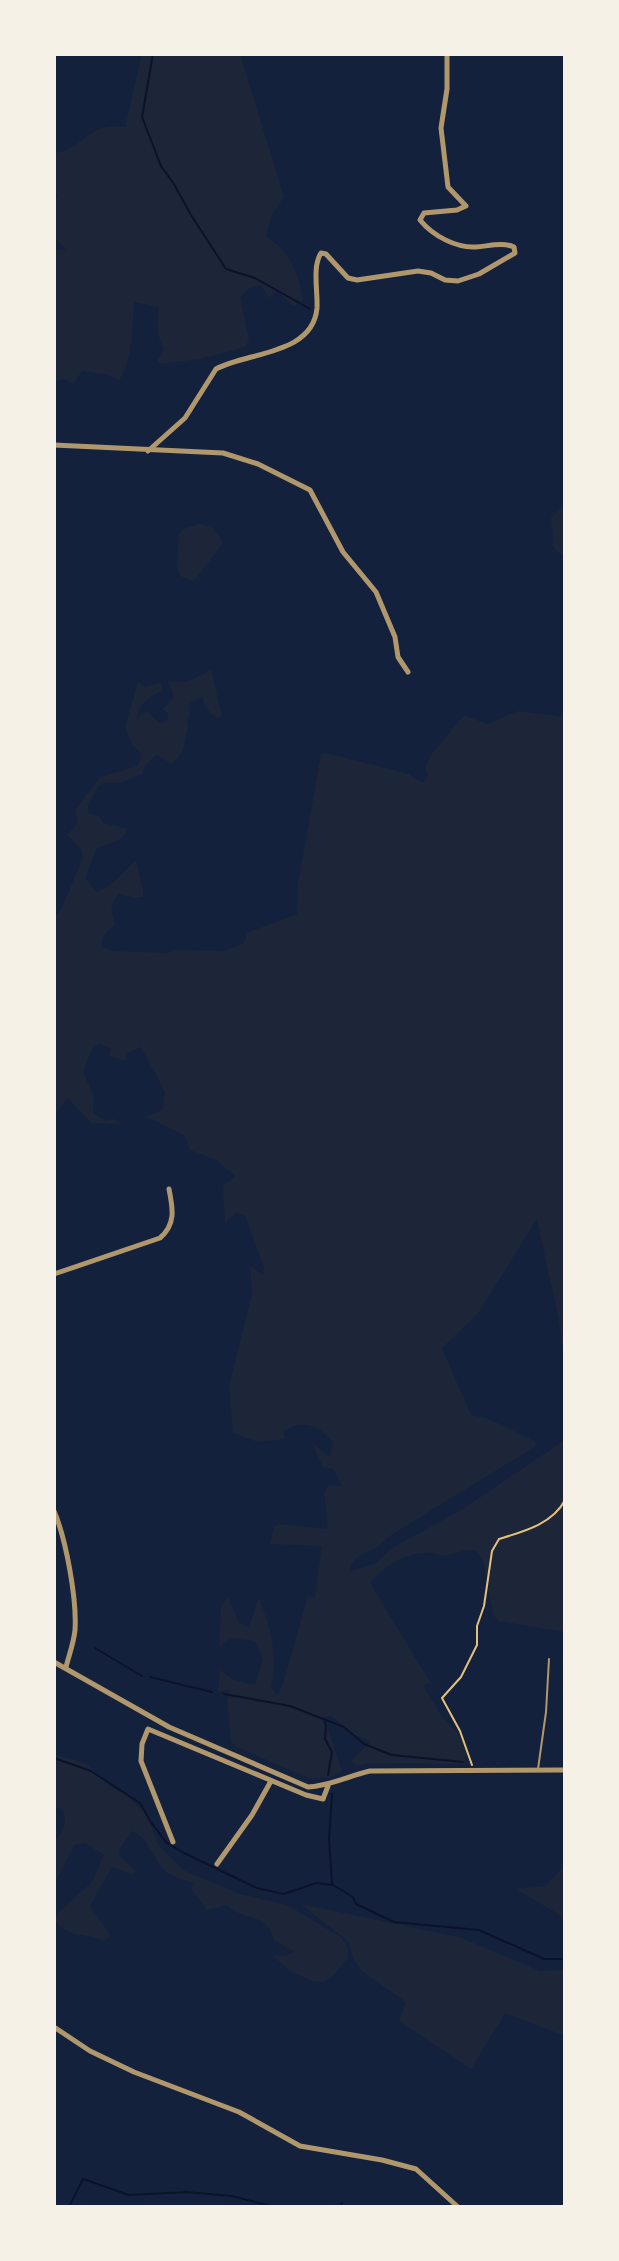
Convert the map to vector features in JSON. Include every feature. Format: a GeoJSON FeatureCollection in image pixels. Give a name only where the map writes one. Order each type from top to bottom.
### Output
{"type":"FeatureCollection","features":[{"type":"Feature","properties":{"kind":"street"},"geometry":{"type":"LineString","coordinates":[[148,451],[185,418],[216,369],[285,347],[310,328],[316,314],[317,261],[321,253],[326,254],[348,278],[357,280],[418,271],[451,282],[479,274],[515,253],[514,247],[507,244],[476,247],[455,245],[420,220],[424,213],[463,209],[466,206],[448,187],[441,128],[447,89],[447,54]]}},
{"type":"Feature","properties":{"kind":"street"},"geometry":{"type":"LineString","coordinates":[[54,445],[223,453],[258,464],[310,490],[343,552],[376,592],[395,637],[398,657],[408,672]]}},
{"type":"Feature","properties":{"kind":"street"},"geometry":{"type":"LineString","coordinates":[[54,1274],[167,1233],[173,1217],[169,1189]]}},
{"type":"Feature","properties":{"kind":"street"},"geometry":{"type":"LineString","coordinates":[[54,1511],[62,1534],[74,1605],[75,1632],[66,1667]]}},
{"type":"Feature","properties":{"kind":"street"},"geometry":{"type":"LineString","coordinates":[[54,1662],[169,1727],[308,1787],[328,1786],[370,1771],[565,1770]]}},
{"type":"Feature","properties":{"kind":"street"},"geometry":{"type":"LineString","coordinates":[[173,1842],[141,1761],[142,1744],[148,1729],[271,1781],[323,1799],[328,1786]]}},
{"type":"Feature","properties":{"kind":"street"},"geometry":{"type":"LineString","coordinates":[[217,1864],[252,1815],[275,1774]]}},
{"type":"Feature","properties":{"kind":"street"},"geometry":{"type":"LineString","coordinates":[[54,2027],[90,2051],[134,2072],[239,2112],[300,2146],[416,2169],[458,2207]]}},
{"type":"Feature","properties":{"kind":"lane"},"geometry":{"type":"LineString","coordinates":[[538,1770],[549,1659]]}},
{"type":"Feature","properties":{"kind":"path"},"geometry":{"type":"LineString","coordinates":[[473,1770],[460,1731],[442,1698],[461,1677],[477,1645],[477,1626],[484,1606],[492,1551],[499,1539],[542,1523],[561,1508],[565,1500]]}},
{"type":"Feature","properties":{"kind":"shaded area"},"geometry":{"type":"Polygon","coordinates":[[[142,54],[240,54],[284,197],[271,216],[266,237],[288,256],[299,281],[303,301],[293,306],[277,290],[269,298],[261,285],[249,288],[240,297],[249,340],[245,347],[179,362],[156,363],[164,349],[158,329],[159,307],[134,302],[129,354],[119,380],[109,375],[82,371],[73,384],[65,379],[54,381],[54,250],[66,250],[54,237],[57,195],[54,190],[54,153],[69,149],[99,129],[125,127],[142,54]]]}},
{"type":"Feature","properties":{"kind":"shaded area"},"geometry":{"type":"Polygon","coordinates":[[[565,505],[565,555],[552,545],[551,518],[565,505]]]}},
{"type":"Feature","properties":{"kind":"shaded area"},"geometry":{"type":"Polygon","coordinates":[[[199,524],[213,528],[223,543],[194,581],[180,576],[177,567],[179,534],[199,524]]]}},
{"type":"Feature","properties":{"kind":"shaded area"},"geometry":{"type":"Polygon","coordinates":[[[211,670],[222,716],[217,718],[209,711],[203,696],[189,704],[183,751],[172,764],[156,755],[142,774],[98,787],[88,805],[88,813],[99,816],[103,823],[125,828],[125,834],[119,840],[97,848],[85,878],[97,892],[112,884],[136,860],[143,890],[143,897],[119,894],[116,898],[112,908],[115,925],[102,940],[102,948],[165,953],[179,950],[225,951],[244,943],[247,933],[297,914],[298,884],[321,754],[409,774],[422,783],[428,776],[425,768],[431,755],[464,715],[487,724],[518,711],[565,717],[565,1369],[559,1321],[537,1219],[479,1312],[442,1348],[471,1415],[489,1419],[534,1441],[536,1446],[358,1557],[349,1572],[376,1563],[392,1548],[461,1510],[565,1440],[565,1632],[499,1621],[494,1616],[483,1560],[475,1550],[448,1555],[413,1554],[382,1571],[370,1583],[430,1682],[423,1686],[441,1715],[463,1739],[467,1748],[464,1764],[370,1763],[357,1766],[351,1761],[370,1742],[353,1734],[332,1716],[324,1717],[342,1771],[329,1778],[308,1778],[231,1742],[227,1701],[230,1690],[218,1692],[220,1670],[234,1680],[255,1685],[263,1659],[255,1641],[231,1638],[219,1646],[221,1607],[228,1597],[239,1623],[248,1627],[259,1599],[272,1642],[274,1666],[271,1687],[277,1695],[283,1684],[308,1596],[315,1597],[322,1546],[270,1544],[274,1527],[278,1524],[328,1529],[324,1492],[329,1485],[342,1486],[333,1469],[323,1467],[312,1443],[330,1457],[333,1442],[322,1431],[304,1425],[283,1431],[285,1439],[258,1442],[233,1433],[229,1386],[252,1294],[250,1266],[263,1275],[264,1267],[245,1216],[236,1212],[225,1224],[223,1186],[235,1176],[216,1160],[190,1150],[184,1135],[143,1118],[162,1110],[165,1092],[141,1047],[127,1053],[125,1061],[109,1056],[111,1048],[99,1044],[92,1049],[83,1072],[94,1096],[93,1113],[106,1121],[114,1119],[123,1124],[91,1123],[68,1098],[54,1115],[54,917],[61,910],[83,857],[81,849],[67,835],[78,823],[75,810],[100,777],[138,766],[142,754],[132,745],[125,727],[138,682],[145,687],[161,683],[161,691],[141,706],[138,720],[147,711],[159,723],[167,722],[169,714],[162,709],[174,698],[169,682],[187,682],[211,670]]]}},
{"type":"Feature","properties":{"kind":"shaded area"},"geometry":{"type":"Polygon","coordinates":[[[54,1754],[87,1764],[112,1788],[123,1793],[147,1814],[159,1846],[183,1870],[240,1894],[287,1905],[341,1937],[348,1948],[347,1959],[333,1976],[323,1982],[312,1981],[290,1971],[273,1956],[295,1952],[274,1940],[270,1929],[262,1921],[226,1905],[207,1910],[191,1889],[193,1883],[163,1869],[143,1839],[132,1831],[120,1848],[119,1855],[136,1871],[133,1875],[112,1867],[90,1906],[111,1936],[103,1941],[61,1927],[55,1921],[57,1914],[92,1882],[104,1855],[85,1843],[74,1845],[54,1885],[54,1841],[64,1827],[65,1818],[63,1809],[54,1808],[54,1754]]]}},
{"type":"Feature","properties":{"kind":"shaded area"},"geometry":{"type":"Polygon","coordinates":[[[563,1867],[565,1918],[516,1889],[546,1886],[563,1867]]]}},
{"type":"Feature","properties":{"kind":"shaded area"},"geometry":{"type":"Polygon","coordinates":[[[301,1904],[462,1938],[540,1971],[565,1970],[565,2036],[505,2013],[471,2069],[399,2021],[406,2002],[363,1972],[353,1959],[349,1942],[301,1904]]]}},
{"type":"Feature","properties":{"kind":"waterway"},"geometry":{"type":"LineString","coordinates":[[153,54],[142,117],[161,166],[191,215],[226,269],[255,278],[310,309]]}},
{"type":"Feature","properties":{"kind":"waterway"},"geometry":{"type":"LineString","coordinates":[[95,1648],[142,1676]]}},
{"type":"Feature","properties":{"kind":"waterway"},"geometry":{"type":"LineString","coordinates":[[150,1677],[212,1692]]}},
{"type":"Feature","properties":{"kind":"waterway"},"geometry":{"type":"LineString","coordinates":[[224,1694],[290,1706],[344,1727],[364,1744],[392,1755],[463,1762]]}},
{"type":"Feature","properties":{"kind":"waterway"},"geometry":{"type":"LineString","coordinates":[[324,1720],[325,1739],[332,1752],[328,1775]]}},
{"type":"Feature","properties":{"kind":"waterway"},"geometry":{"type":"LineString","coordinates":[[54,1758],[91,1771],[140,1803],[166,1842],[257,1888],[284,1894],[316,1883],[333,1885],[353,1897],[356,1904],[394,1922],[479,1930],[544,1959],[565,1959]]}},
{"type":"Feature","properties":{"kind":"waterway"},"geometry":{"type":"LineString","coordinates":[[332,1794],[329,1839],[332,1884]]}},
{"type":"Feature","properties":{"kind":"waterway"},"geometry":{"type":"LineString","coordinates":[[69,2207],[83,2179],[129,2195],[186,2192],[232,2196],[274,2207]]}},
{"type":"Feature","properties":{"kind":"waterway"},"geometry":{"type":"LineString","coordinates":[[339,2207],[342,2203]]}}]}
